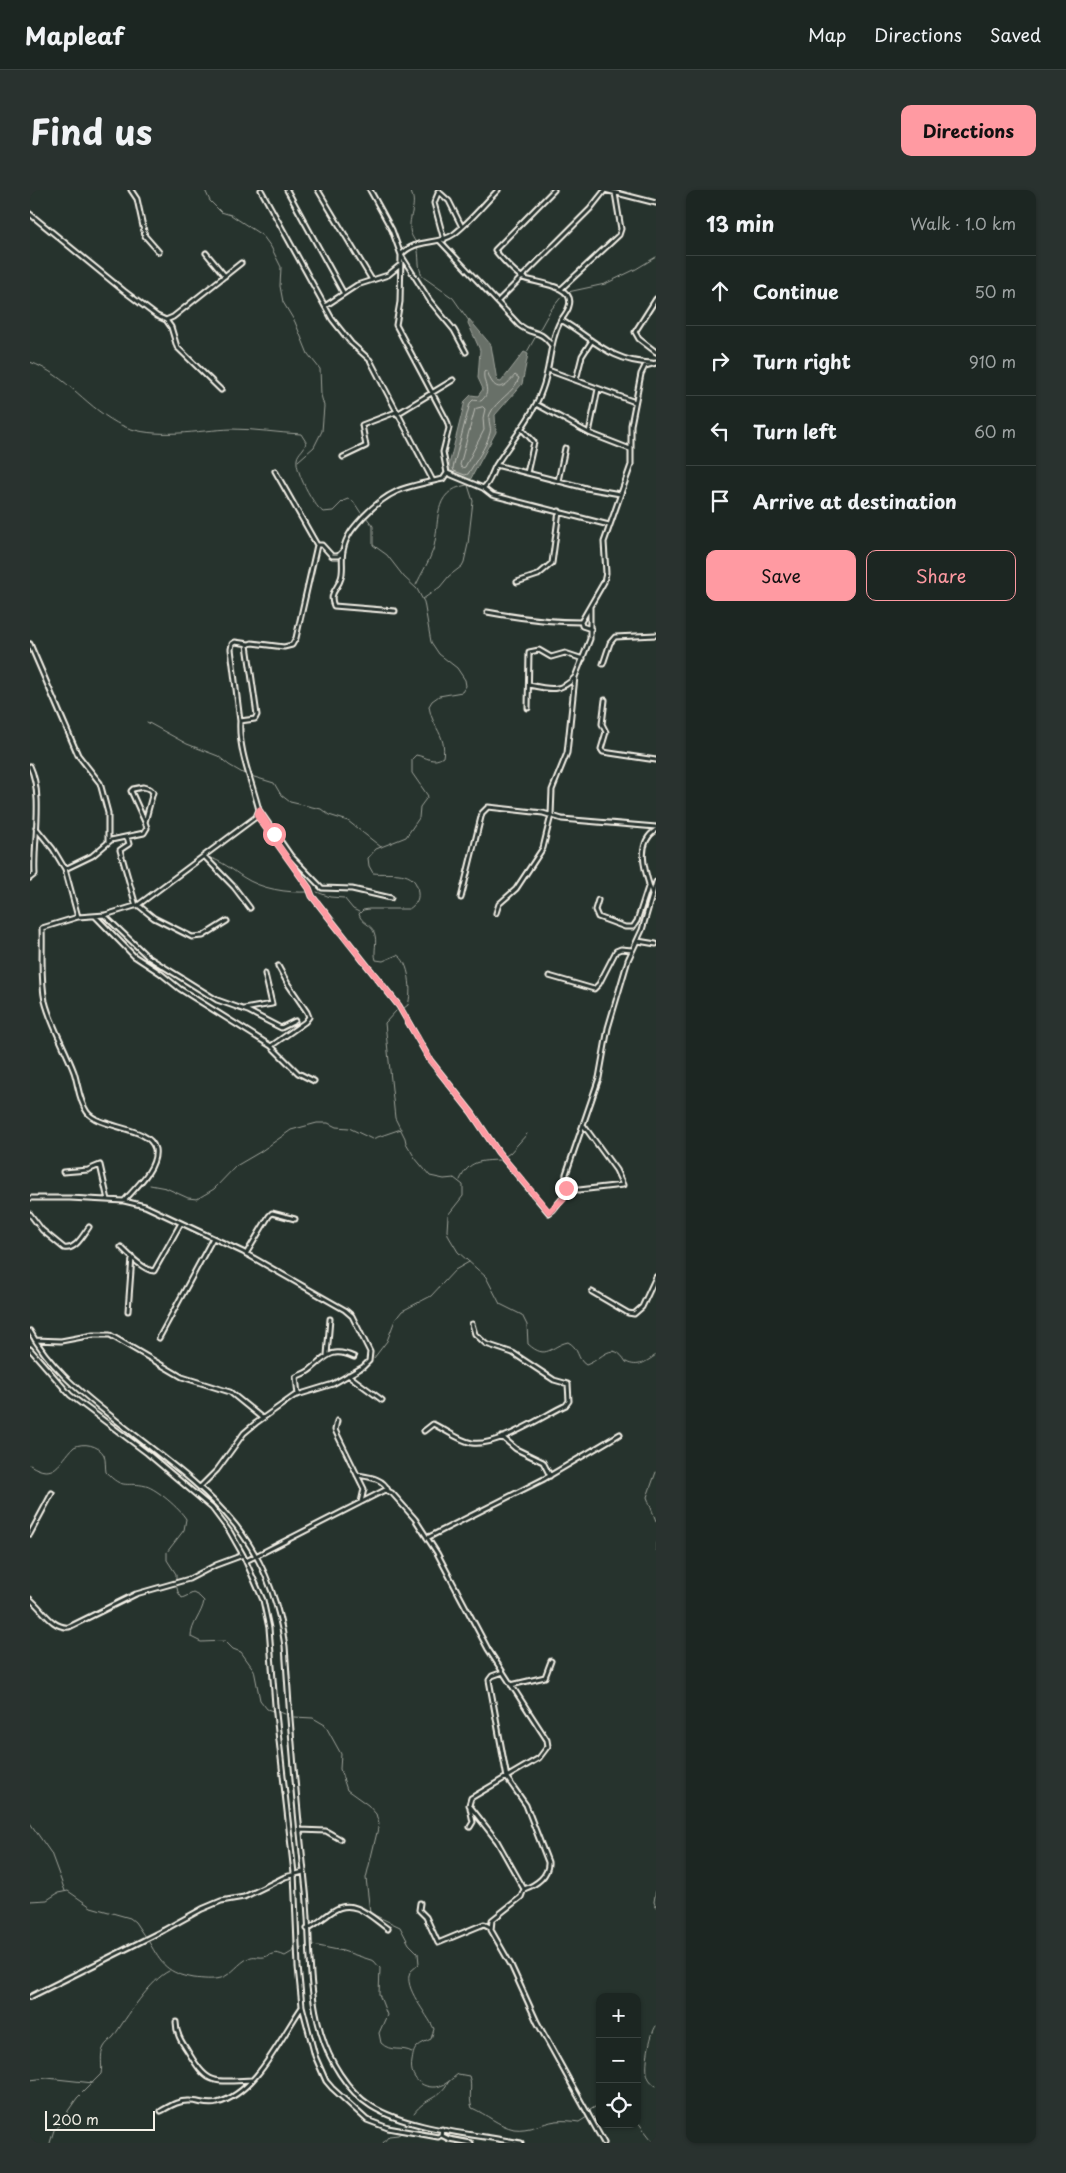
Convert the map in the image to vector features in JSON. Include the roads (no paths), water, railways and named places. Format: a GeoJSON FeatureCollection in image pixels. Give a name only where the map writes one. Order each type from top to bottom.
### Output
{"type":"FeatureCollection","features":[{"type":"Feature","properties":{"kind":"street"},"geometry":{"type":"LineString","coordinates":[[130,190],[137,199],[146,236],[159,252]]}},
{"type":"Feature","properties":{"kind":"street"},"geometry":{"type":"LineString","coordinates":[[261,190],[325,306],[343,334],[370,360],[433,481]]}},
{"type":"Feature","properties":{"kind":"street"},"geometry":{"type":"LineString","coordinates":[[287,190],[343,292]]}},
{"type":"Feature","properties":{"kind":"street"},"geometry":{"type":"LineString","coordinates":[[318,190],[372,280]]}},
{"type":"Feature","properties":{"kind":"street"},"geometry":{"type":"LineString","coordinates":[[370,190],[392,230],[401,255],[430,300],[454,330],[466,352]]}},
{"type":"Feature","properties":{"kind":"street"},"geometry":{"type":"LineString","coordinates":[[444,240],[434,203],[438,190],[449,201],[462,227]]}},
{"type":"Feature","properties":{"kind":"street"},"geometry":{"type":"LineString","coordinates":[[491,190],[495,194]]}},
{"type":"Feature","properties":{"kind":"street"},"geometry":{"type":"LineString","coordinates":[[394,611],[334,606],[332,596],[333,591],[342,578],[343,551],[352,527],[375,503],[402,487],[443,479],[446,473],[443,452],[449,425],[396,325],[400,302],[401,255],[409,248],[422,242],[444,240],[462,227],[498,190]]}},
{"type":"Feature","properties":{"kind":"street"},"geometry":{"type":"LineString","coordinates":[[483,488],[489,481],[496,464],[521,428],[529,420],[548,370],[554,332],[570,302],[561,289],[523,278],[496,250],[554,190]]}},
{"type":"Feature","properties":{"kind":"street"},"geometry":{"type":"LineString","coordinates":[[498,301],[590,210],[605,190],[656,203]]}},
{"type":"Feature","properties":{"kind":"street"},"geometry":{"type":"LineString","coordinates":[[561,289],[619,234],[621,229],[615,193]]}},
{"type":"Feature","properties":{"kind":"street"},"geometry":{"type":"LineString","coordinates":[[30,214],[124,291],[157,316],[166,320],[171,328],[177,347],[221,390]]}},
{"type":"Feature","properties":{"kind":"street"},"geometry":{"type":"LineString","coordinates":[[440,241],[522,328],[542,334],[552,346]]}},
{"type":"Feature","properties":{"kind":"street"},"geometry":{"type":"LineString","coordinates":[[206,253],[225,276]]}},
{"type":"Feature","properties":{"kind":"street"},"geometry":{"type":"LineString","coordinates":[[166,320],[173,317],[241,263]]}},
{"type":"Feature","properties":{"kind":"street"},"geometry":{"type":"LineString","coordinates":[[325,306],[343,292],[388,275],[400,266]]}},
{"type":"Feature","properties":{"kind":"street"},"geometry":{"type":"LineString","coordinates":[[656,299],[635,332],[636,336],[656,352]]}},
{"type":"Feature","properties":{"kind":"street"},"geometry":{"type":"LineString","coordinates":[[561,320],[591,342],[617,356],[656,363]]}},
{"type":"Feature","properties":{"kind":"street"},"geometry":{"type":"LineString","coordinates":[[576,380],[582,356],[591,342]]}},
{"type":"Feature","properties":{"kind":"street"},"geometry":{"type":"LineString","coordinates":[[581,622],[604,582],[606,573],[604,548],[609,525],[631,465],[630,449],[635,402],[641,374],[646,366],[656,363]]}},
{"type":"Feature","properties":{"kind":"street"},"geometry":{"type":"LineString","coordinates":[[548,370],[635,402]]}},
{"type":"Feature","properties":{"kind":"street"},"geometry":{"type":"LineString","coordinates":[[343,457],[366,446],[362,425],[397,413],[453,380]]}},
{"type":"Feature","properties":{"kind":"street"},"geometry":{"type":"LineString","coordinates":[[589,433],[598,389]]}},
{"type":"Feature","properties":{"kind":"street"},"geometry":{"type":"LineString","coordinates":[[536,404],[589,433],[630,449]]}},
{"type":"Feature","properties":{"kind":"street"},"geometry":{"type":"LineString","coordinates":[[521,428],[534,442],[527,473]]}},
{"type":"Feature","properties":{"kind":"street"},"geometry":{"type":"LineString","coordinates":[[558,480],[565,448]]}},
{"type":"Feature","properties":{"kind":"street"},"geometry":{"type":"LineString","coordinates":[[496,464],[620,494]]}},
{"type":"Feature","properties":{"kind":"street"},"geometry":{"type":"LineString","coordinates":[[275,471],[316,545],[292,645],[284,647],[260,643],[236,642],[232,644],[231,649],[240,721],[239,731],[247,770],[259,810],[290,856],[322,888],[352,889],[391,898]]}},
{"type":"Feature","properties":{"kind":"street"},"geometry":{"type":"LineString","coordinates":[[446,473],[483,488],[492,495],[609,525]]}},
{"type":"Feature","properties":{"kind":"street"},"geometry":{"type":"LineString","coordinates":[[517,582],[538,575],[552,563],[558,511]]}},
{"type":"Feature","properties":{"kind":"street"},"geometry":{"type":"LineString","coordinates":[[316,545],[322,545],[332,556],[338,556],[343,551]]}},
{"type":"Feature","properties":{"kind":"street"},"geometry":{"type":"LineString","coordinates":[[529,685],[557,690],[575,677],[588,646],[591,629],[590,605]]}},
{"type":"Feature","properties":{"kind":"street"},"geometry":{"type":"LineString","coordinates":[[487,612],[534,621],[581,622]]}},
{"type":"Feature","properties":{"kind":"street"},"geometry":{"type":"LineString","coordinates":[[581,622],[582,626],[591,629]]}},
{"type":"Feature","properties":{"kind":"street"},"geometry":{"type":"LineString","coordinates":[[603,664],[610,643],[615,637],[656,634]]}},
{"type":"Feature","properties":{"kind":"street"},"geometry":{"type":"LineString","coordinates":[[30,644],[78,755],[100,783],[108,813],[108,842]]}},
{"type":"Feature","properties":{"kind":"street"},"geometry":{"type":"LineString","coordinates":[[240,721],[255,719],[258,715],[247,649],[249,644]]}},
{"type":"Feature","properties":{"kind":"street"},"geometry":{"type":"LineString","coordinates":[[528,708],[528,653],[530,651],[539,650],[551,657],[565,653],[584,659]]}},
{"type":"Feature","properties":{"kind":"street"},"geometry":{"type":"LineString","coordinates":[[496,912],[502,900],[516,888],[541,852],[551,815],[552,790],[567,754],[575,677]]}},
{"type":"Feature","properties":{"kind":"street"},"geometry":{"type":"LineString","coordinates":[[605,700],[602,724],[606,732],[601,749],[606,754],[656,760]]}},
{"type":"Feature","properties":{"kind":"street"},"geometry":{"type":"LineString","coordinates":[[30,766],[34,776],[37,801],[35,874],[30,878]]}},
{"type":"Feature","properties":{"kind":"street"},"geometry":{"type":"LineString","coordinates":[[65,870],[92,856],[108,842],[144,833],[147,828],[131,791],[140,787],[150,789],[152,792],[145,822]]}},
{"type":"Feature","properties":{"kind":"street"},"geometry":{"type":"LineString","coordinates":[[460,898],[482,812],[485,808],[497,807],[551,815],[562,819],[656,829]]}},
{"type":"Feature","properties":{"kind":"street"},"geometry":{"type":"LineString","coordinates":[[124,1201],[152,1164],[155,1151],[153,1145],[141,1135],[88,1114],[44,994],[42,928],[78,917],[105,915],[137,906],[257,816],[259,810]]}},
{"type":"Feature","properties":{"kind":"street"},"geometry":{"type":"LineString","coordinates":[[257,816],[309,888],[312,896],[399,1006],[430,1060],[472,1113],[505,1162],[549,1212],[564,1198],[566,1174],[574,1146],[584,1125],[601,1069],[608,1028],[632,950],[638,941],[656,882]]}},
{"type":"Feature","properties":{"kind":"street"},"geometry":{"type":"LineString","coordinates":[[35,827],[53,850],[65,870],[78,917]]}},
{"type":"Feature","properties":{"kind":"street"},"geometry":{"type":"LineString","coordinates":[[652,895],[643,853],[648,837],[656,829]]}},
{"type":"Feature","properties":{"kind":"street"},"geometry":{"type":"LineString","coordinates":[[127,837],[129,844],[120,850],[137,906],[154,918],[192,936],[203,936],[227,921]]}},
{"type":"Feature","properties":{"kind":"street"},"geometry":{"type":"LineString","coordinates":[[204,856],[234,887],[250,908]]}},
{"type":"Feature","properties":{"kind":"street"},"geometry":{"type":"LineString","coordinates":[[598,900],[595,910],[598,917],[625,927],[633,927],[637,921],[649,884]]}},
{"type":"Feature","properties":{"kind":"street"},"geometry":{"type":"LineString","coordinates":[[105,915],[148,957],[217,1000],[244,1009],[281,1028],[295,1021]]}},
{"type":"Feature","properties":{"kind":"street"},"geometry":{"type":"LineString","coordinates":[[95,916],[134,956],[186,993],[271,1046],[298,1073],[314,1080]]}},
{"type":"Feature","properties":{"kind":"street"},"geometry":{"type":"LineString","coordinates":[[638,941],[656,944]]}},
{"type":"Feature","properties":{"kind":"street"},"geometry":{"type":"LineString","coordinates":[[549,976],[594,989],[599,984],[616,951],[621,949],[632,950]]}},
{"type":"Feature","properties":{"kind":"street"},"geometry":{"type":"LineString","coordinates":[[271,1046],[305,1022],[308,1017],[278,966]]}},
{"type":"Feature","properties":{"kind":"street"},"geometry":{"type":"LineString","coordinates":[[244,1009],[272,1004],[265,974]]}},
{"type":"Feature","properties":{"kind":"street"},"geometry":{"type":"LineString","coordinates":[[566,1188],[579,1190],[623,1185],[616,1170],[584,1125]]}},
{"type":"Feature","properties":{"kind":"street"},"geometry":{"type":"LineString","coordinates":[[63,1172],[88,1170],[100,1165],[108,1200]]}},
{"type":"Feature","properties":{"kind":"street"},"geometry":{"type":"LineString","coordinates":[[30,1198],[124,1201],[145,1206],[246,1254],[345,1310],[352,1316],[371,1355],[367,1364],[333,1384],[298,1395],[262,1418],[244,1433],[221,1465],[200,1487]]}},
{"type":"Feature","properties":{"kind":"street"},"geometry":{"type":"LineString","coordinates":[[246,1254],[272,1213],[295,1219]]}},
{"type":"Feature","properties":{"kind":"street"},"geometry":{"type":"LineString","coordinates":[[30,1214],[42,1230],[64,1248],[68,1249],[74,1246],[89,1227]]}},
{"type":"Feature","properties":{"kind":"street"},"geometry":{"type":"LineString","coordinates":[[121,1247],[151,1271],[156,1270],[181,1223]]}},
{"type":"Feature","properties":{"kind":"street"},"geometry":{"type":"LineString","coordinates":[[159,1338],[213,1238]]}},
{"type":"Feature","properties":{"kind":"street"},"geometry":{"type":"LineString","coordinates":[[128,1311],[132,1257]]}},
{"type":"Feature","properties":{"kind":"street"},"geometry":{"type":"LineString","coordinates":[[592,1292],[628,1313],[634,1314],[642,1307],[656,1276]]}},
{"type":"Feature","properties":{"kind":"street"},"geometry":{"type":"LineString","coordinates":[[327,1355],[330,1319]]}},
{"type":"Feature","properties":{"kind":"street"},"geometry":{"type":"LineString","coordinates":[[424,1431],[433,1424],[462,1440],[478,1444],[501,1437],[566,1405],[569,1401],[569,1388],[565,1382],[554,1380],[514,1353],[486,1344],[475,1334],[472,1324]]}},
{"type":"Feature","properties":{"kind":"street"},"geometry":{"type":"LineString","coordinates":[[30,1331],[59,1370],[86,1396],[200,1487],[228,1514],[257,1556],[274,1593],[283,1628],[311,1976],[321,2035],[336,2067],[346,2083],[371,2106],[398,2119],[521,2143]]}},
{"type":"Feature","properties":{"kind":"street"},"geometry":{"type":"LineString","coordinates":[[36,1340],[60,1341],[93,1335],[110,1335],[182,1377],[230,1392],[262,1418]]}},
{"type":"Feature","properties":{"kind":"street"},"geometry":{"type":"LineString","coordinates":[[30,1349],[70,1395],[147,1453],[212,1508],[230,1532],[243,1555],[263,1600],[270,1628],[275,1705],[294,1873],[298,1967],[302,2006],[315,2056],[326,2081],[355,2111],[374,2124],[438,2137],[441,2135]]}},
{"type":"Feature","properties":{"kind":"street"},"geometry":{"type":"LineString","coordinates":[[298,1395],[296,1377],[307,1372],[327,1355],[343,1352],[354,1357]]}},
{"type":"Feature","properties":{"kind":"street"},"geometry":{"type":"LineString","coordinates":[[348,1375],[382,1400]]}},
{"type":"Feature","properties":{"kind":"street"},"geometry":{"type":"LineString","coordinates":[[337,1421],[335,1430],[364,1489],[361,1503]]}},
{"type":"Feature","properties":{"kind":"street"},"geometry":{"type":"LineString","coordinates":[[427,1538],[550,1476],[620,1434]]}},
{"type":"Feature","properties":{"kind":"street"},"geometry":{"type":"LineString","coordinates":[[501,1437],[522,1453],[543,1462],[550,1476]]}},
{"type":"Feature","properties":{"kind":"street"},"geometry":{"type":"LineString","coordinates":[[357,1475],[373,1477],[386,1485],[388,1490],[414,1519],[449,1574],[488,1649],[542,1732],[548,1746],[539,1758],[471,1798],[468,1802],[472,1822],[470,1826]]}},
{"type":"Feature","properties":{"kind":"street"},"geometry":{"type":"LineString","coordinates":[[246,1561],[292,1536],[388,1490]]}},
{"type":"Feature","properties":{"kind":"street"},"geometry":{"type":"LineString","coordinates":[[30,1534],[52,1493]]}},
{"type":"Feature","properties":{"kind":"street"},"geometry":{"type":"LineString","coordinates":[[30,1599],[55,1624],[60,1627],[69,1627],[136,1594],[189,1579],[216,1564],[243,1555]]}},
{"type":"Feature","properties":{"kind":"street"},"geometry":{"type":"LineString","coordinates":[[511,1685],[545,1677],[551,1661]]}},
{"type":"Feature","properties":{"kind":"street"},"geometry":{"type":"LineString","coordinates":[[490,1927],[492,1920],[521,1896],[524,1889],[543,1878],[548,1867],[548,1862],[526,1805],[507,1778],[489,1680],[492,1676],[503,1672]]}},
{"type":"Feature","properties":{"kind":"street"},"geometry":{"type":"LineString","coordinates":[[470,1808],[497,1841],[524,1889]]}},
{"type":"Feature","properties":{"kind":"street"},"geometry":{"type":"LineString","coordinates":[[300,1830],[326,1831],[340,1839]]}},
{"type":"Feature","properties":{"kind":"street"},"geometry":{"type":"LineString","coordinates":[[30,1997],[202,1909],[220,1901],[244,1897],[294,1873],[303,1872]]}},
{"type":"Feature","properties":{"kind":"street"},"geometry":{"type":"LineString","coordinates":[[420,1904],[419,1910],[426,1917],[438,1943],[484,1924],[490,1927],[511,1965],[537,2022],[604,2143]]}},
{"type":"Feature","properties":{"kind":"street"},"geometry":{"type":"LineString","coordinates":[[307,1929],[335,1910],[351,1906],[360,1909],[388,1929]]}},
{"type":"Feature","properties":{"kind":"street"},"geometry":{"type":"LineString","coordinates":[[161,2111],[184,2101],[210,2105],[227,2100],[244,2090],[274,2052],[302,2006]]}},
{"type":"Feature","properties":{"kind":"street"},"geometry":{"type":"LineString","coordinates":[[176,2022],[177,2033],[201,2073],[216,2081],[251,2080]]}},
{"type":"Feature","properties":{"kind":"street"},"geometry":{"type":"LineString","coordinates":[[441,2135],[442,2129]]}},
{"type":"Feature","properties":{"kind":"street"},"geometry":{"type":"LineString","coordinates":[[441,2135],[449,2141],[471,2143]]}},
{"type":"Feature","properties":{"kind":"water"},"geometry":{"type":"Polygon","coordinates":[[[469,319],[491,345],[497,381],[501,382],[524,352],[528,354],[522,384],[495,415],[496,432],[469,482],[447,473],[465,401],[471,395],[478,396],[483,389],[478,378],[480,350],[468,323],[469,319]]]}},
{"type":"Feature","properties":{"kind":"waterway"},"geometry":{"type":"LineString","coordinates":[[205,190],[210,201],[221,212],[231,215],[263,236],[271,247],[281,267],[280,286],[283,302],[295,322],[308,354],[320,369],[321,395],[324,406],[322,431],[314,447],[298,461]]}},
{"type":"Feature","properties":{"kind":"waterway"},"geometry":{"type":"LineString","coordinates":[[409,190],[413,199],[410,231],[417,246],[421,273],[423,277],[453,298],[469,321]]}},
{"type":"Feature","properties":{"kind":"waterway"},"geometry":{"type":"LineString","coordinates":[[568,292],[605,284],[656,257]]}},
{"type":"Feature","properties":{"kind":"waterway"},"geometry":{"type":"LineString","coordinates":[[527,352],[550,311],[562,296]]}},
{"type":"Feature","properties":{"kind":"waterway"},"geometry":{"type":"LineString","coordinates":[[30,362],[55,375],[110,419],[136,430],[149,433],[177,433],[241,429],[301,434],[306,442],[297,459],[297,464],[302,479],[314,502],[323,512],[333,511],[343,501],[348,499],[353,501],[361,513]]}},
{"type":"Feature","properties":{"kind":"waterway"},"geometry":{"type":"LineString","coordinates":[[423,599],[440,587],[464,562],[473,501],[467,482]]}},
{"type":"Feature","properties":{"kind":"waterway"},"geometry":{"type":"LineString","coordinates":[[416,585],[433,550],[442,501],[455,488],[467,485]]}},
{"type":"Feature","properties":{"kind":"waterway"},"geometry":{"type":"LineString","coordinates":[[366,517],[373,526],[373,545],[387,555],[404,577],[417,589],[424,602],[431,642],[439,654],[457,668],[465,680],[466,686],[462,692],[439,696],[429,706],[444,749],[443,757],[436,760],[416,755],[412,759],[412,773],[428,796],[420,807],[419,818],[406,837],[376,849],[368,858],[369,866],[373,873],[408,876],[416,885],[418,893],[415,904],[409,909],[369,909],[363,910],[359,914],[374,932],[376,960],[383,961],[397,955],[405,964],[409,978],[410,993],[408,1005],[404,1008]]}},
{"type":"Feature","properties":{"kind":"waterway"},"geometry":{"type":"LineString","coordinates":[[147,722],[187,744],[218,756],[246,775]]}},
{"type":"Feature","properties":{"kind":"waterway"},"geometry":{"type":"LineString","coordinates":[[251,776],[274,783],[281,795],[290,802],[321,809],[329,815],[348,821],[381,847]]}},
{"type":"Feature","properties":{"kind":"waterway"},"geometry":{"type":"LineString","coordinates":[[210,858],[222,863],[258,885],[283,891],[308,892]]}},
{"type":"Feature","properties":{"kind":"waterway"},"geometry":{"type":"LineString","coordinates":[[317,892],[330,897],[344,898],[353,909],[359,912]]}},
{"type":"Feature","properties":{"kind":"waterway"},"geometry":{"type":"LineString","coordinates":[[396,1011],[385,1023],[395,1118],[415,1158],[430,1176],[444,1179],[454,1178],[463,1185],[463,1196],[448,1215],[447,1231],[458,1252],[486,1277],[500,1304],[522,1315],[527,1325],[528,1344],[534,1349],[544,1352],[568,1342],[572,1344],[586,1365],[612,1351],[621,1355],[630,1364],[645,1362],[656,1355]]}},
{"type":"Feature","properties":{"kind":"waterway"},"geometry":{"type":"LineString","coordinates":[[150,1185],[166,1188],[188,1198],[197,1199],[214,1189],[236,1166],[291,1130],[317,1123],[328,1123],[336,1127],[349,1128],[372,1139],[401,1129]]}},
{"type":"Feature","properties":{"kind":"waterway"},"geometry":{"type":"LineString","coordinates":[[504,1157],[527,1134]]}},
{"type":"Feature","properties":{"kind":"waterway"},"geometry":{"type":"LineString","coordinates":[[460,1180],[463,1173],[471,1165],[500,1160]]}},
{"type":"Feature","properties":{"kind":"waterway"},"geometry":{"type":"LineString","coordinates":[[374,1358],[387,1341],[395,1320],[402,1311],[431,1296],[455,1270],[469,1262]]}},
{"type":"Feature","properties":{"kind":"waterway"},"geometry":{"type":"LineString","coordinates":[[30,1465],[45,1471],[51,1470],[56,1468],[74,1447],[90,1445],[102,1452],[105,1457],[106,1472],[112,1478],[125,1484],[146,1486],[162,1495],[186,1519],[184,1530],[167,1552],[167,1560],[176,1574],[176,1581]]}},
{"type":"Feature","properties":{"kind":"waterway"},"geometry":{"type":"LineString","coordinates":[[656,1472],[647,1497],[656,1521]]}},
{"type":"Feature","properties":{"kind":"waterway"},"geometry":{"type":"LineString","coordinates":[[656,1543],[656,1550]]}},
{"type":"Feature","properties":{"kind":"waterway"},"geometry":{"type":"LineString","coordinates":[[176,1584],[182,1598],[193,1593],[204,1601],[191,1632],[191,1637],[201,1642],[225,1641],[233,1649],[241,1652],[254,1670],[260,1700],[267,1709],[273,1711]]}},
{"type":"Feature","properties":{"kind":"waterway"},"geometry":{"type":"LineString","coordinates":[[277,1711],[285,1714]]}},
{"type":"Feature","properties":{"kind":"waterway"},"geometry":{"type":"LineString","coordinates":[[294,1717],[313,1718],[325,1725],[341,1754],[340,1769],[347,1790],[368,1805],[376,1814],[379,1824],[366,1878],[370,1913],[400,1927],[409,1944],[418,1953],[419,1964],[410,1972],[410,1985],[417,2001],[434,2029],[431,2039],[422,2043],[414,2052],[412,2068],[416,2079],[426,2086],[432,2087],[445,2084],[458,2074],[469,2076],[472,2108],[514,2129],[530,2128],[556,2121],[579,2122],[587,2117]]}},
{"type":"Feature","properties":{"kind":"waterway"},"geometry":{"type":"LineString","coordinates":[[30,1823],[51,1853],[65,1891]]}},
{"type":"Feature","properties":{"kind":"waterway"},"geometry":{"type":"LineString","coordinates":[[656,1889],[654,1902],[656,1907]]}},
{"type":"Feature","properties":{"kind":"waterway"},"geometry":{"type":"LineString","coordinates":[[30,1901],[47,1900],[58,1893],[68,1891],[91,1907],[130,1918],[145,1937]]}},
{"type":"Feature","properties":{"kind":"waterway"},"geometry":{"type":"LineString","coordinates":[[149,1942],[166,1967],[177,1974],[204,1979],[221,1978],[251,1957],[264,1957],[276,1953],[285,1956],[295,1950]]}},
{"type":"Feature","properties":{"kind":"waterway"},"geometry":{"type":"LineString","coordinates":[[313,1945],[343,1951],[374,1961],[380,1968],[379,1994],[387,2015],[379,2033],[381,2043],[392,2049],[404,2049],[412,2052]]}},
{"type":"Feature","properties":{"kind":"waterway"},"geometry":{"type":"LineString","coordinates":[[299,1949],[303,1948]]}},
{"type":"Feature","properties":{"kind":"waterway"},"geometry":{"type":"LineString","coordinates":[[50,2143],[54,2130],[64,2121],[77,2098],[101,2074],[102,2054],[105,2046],[147,1990],[162,1975],[169,1971]]}},
{"type":"Feature","properties":{"kind":"waterway"},"geometry":{"type":"LineString","coordinates":[[656,2026],[647,2059],[648,2077],[656,2086]]}},
{"type":"Feature","properties":{"kind":"waterway"},"geometry":{"type":"LineString","coordinates":[[30,2080],[47,2078],[93,2083]]}},
{"type":"Feature","properties":{"kind":"waterway"},"geometry":{"type":"LineString","coordinates":[[414,2113],[423,2104],[441,2092],[449,2081]]}},
{"type":"Feature","properties":{"kind":"waterway"},"geometry":{"type":"LineString","coordinates":[[591,2114],[590,2110],[596,2106]]}},
{"type":"Feature","properties":{"kind":"waterway"},"geometry":{"type":"LineString","coordinates":[[641,2126],[651,2139],[656,2142]]}},
{"type":"Feature","properties":{"kind":"waterway"},"geometry":{"type":"LineString","coordinates":[[383,2143],[389,2136],[398,2135],[403,2132]]}}]}
